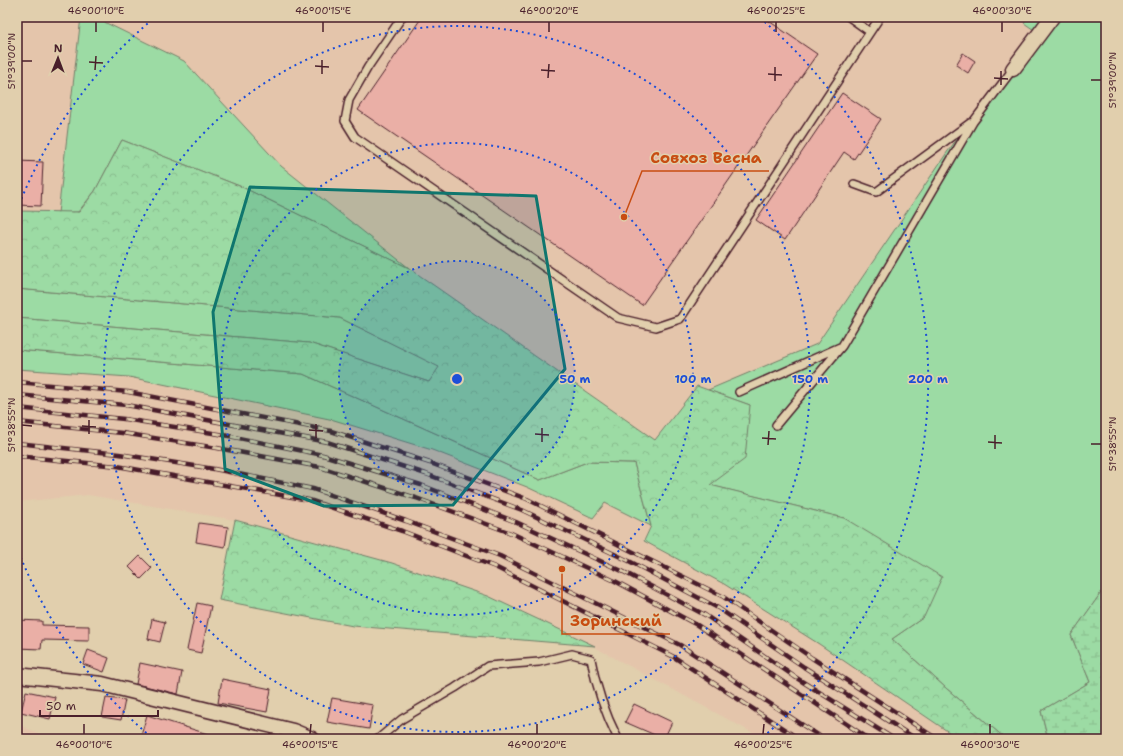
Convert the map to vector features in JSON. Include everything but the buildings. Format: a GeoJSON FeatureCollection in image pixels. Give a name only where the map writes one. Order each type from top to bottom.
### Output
{"type":"FeatureCollection","features":[{"type":"Feature","properties":{"kind":"street"},"geometry":{"type":"LineString","coordinates":[[1013,69],[1052,17]]}},
{"type":"Feature","properties":{"kind":"street"},"geometry":{"type":"LineString","coordinates":[[17,675],[102,684],[293,731],[312,739]]}},
{"type":"Feature","properties":{"kind":"lane"},"geometry":{"type":"LineString","coordinates":[[402,17],[368,67],[349,100],[345,121],[355,137],[618,318],[656,327],[680,319],[880,17]]}},
{"type":"Feature","properties":{"kind":"lane"},"geometry":{"type":"LineString","coordinates":[[849,17],[870,32]]}},
{"type":"Feature","properties":{"kind":"lane"},"geometry":{"type":"LineString","coordinates":[[776,425],[842,346],[973,122],[1013,69]]}},
{"type":"Feature","properties":{"kind":"lane"},"geometry":{"type":"LineString","coordinates":[[854,184],[876,192],[973,122]]}},
{"type":"Feature","properties":{"kind":"lane"},"geometry":{"type":"LineString","coordinates":[[739,392],[842,346]]}},
{"type":"Feature","properties":{"kind":"lane"},"geometry":{"type":"LineString","coordinates":[[378,739],[402,719],[455,688],[488,666],[538,662],[572,654],[591,659],[594,680],[603,708],[618,739]]}},
{"type":"Feature","properties":{"kind":"highlighted area"},"geometry":{"type":"Polygon","coordinates":[[[250,187],[536,196],[565,369],[453,505],[324,506],[225,469],[213,312],[250,187]]]}},
{"type":"Feature","properties":{"kind":"shaded area"},"geometry":{"type":"Polygon","coordinates":[[[17,17],[81,17],[58,213],[17,211],[17,17]]]}},
{"type":"Feature","properties":{"kind":"shaded area"},"geometry":{"type":"Polygon","coordinates":[[[94,17],[1027,17],[1024,23],[1037,32],[948,151],[817,344],[708,390],[697,386],[656,440],[409,268],[281,166],[184,61],[94,17]]]}},
{"type":"Feature","properties":{"kind":"shaded area"},"geometry":{"type":"Polygon","coordinates":[[[17,369],[129,377],[334,420],[432,450],[527,487],[593,518],[605,503],[651,526],[644,541],[724,584],[819,644],[959,739],[764,739],[572,635],[488,596],[392,563],[235,520],[88,495],[17,502],[17,369]]]}},
{"type":"Feature","properties":{"kind":"shaded area"},"geometry":{"type":"Polygon","coordinates":[[[17,724],[51,739],[17,739],[17,724]]]}},
{"type":"Feature","properties":{"kind":"green space"},"geometry":{"type":"Polygon","coordinates":[[[81,17],[94,17],[184,61],[281,166],[409,268],[242,187],[122,140],[95,191],[78,212],[58,213],[81,17]]]}},
{"type":"Feature","properties":{"kind":"green space"},"geometry":{"type":"Polygon","coordinates":[[[1027,17],[1106,17],[1106,588],[1103,590],[1071,635],[1090,682],[1041,711],[1048,739],[1006,739],[947,689],[892,639],[924,617],[844,518],[709,485],[750,405],[708,390],[817,344],[948,151],[1037,32],[1024,23],[1027,17]]]}},
{"type":"Feature","properties":{"kind":"green space"},"geometry":{"type":"Polygon","coordinates":[[[122,140],[242,187],[409,268],[655,440],[697,386],[750,405],[745,459],[710,485],[844,518],[942,577],[924,617],[892,639],[947,689],[1006,739],[959,739],[819,644],[724,584],[644,541],[651,526],[634,463],[587,462],[540,480],[303,374],[17,350],[17,318],[309,343],[429,382],[439,367],[340,318],[17,289],[17,211],[79,212],[95,191],[122,140]]]}},
{"type":"Feature","properties":{"kind":"green space"},"geometry":{"type":"Polygon","coordinates":[[[17,289],[340,318],[440,367],[429,382],[309,343],[17,318],[17,289]]]}},
{"type":"Feature","properties":{"kind":"green space"},"geometry":{"type":"Polygon","coordinates":[[[17,350],[303,374],[540,480],[587,462],[634,463],[651,526],[605,503],[593,518],[527,487],[432,450],[334,420],[129,377],[17,369],[17,350]]]}},
{"type":"Feature","properties":{"kind":"green space"},"geometry":{"type":"Polygon","coordinates":[[[235,520],[392,563],[488,596],[595,646],[353,626],[219,600],[235,520]]]}},
{"type":"Feature","properties":{"kind":"green space"},"geometry":{"type":"Polygon","coordinates":[[[1106,588],[1106,739],[1048,739],[1041,711],[1090,682],[1071,635],[1103,590],[1106,588]]]}},
{"type":"Feature","properties":{"kind":"railway"},"geometry":{"type":"LineString","coordinates":[[17,382],[128,392],[331,431],[430,463],[527,499],[722,596],[812,658],[937,739]]}},
{"type":"Feature","properties":{"kind":"railway"},"geometry":{"type":"LineString","coordinates":[[17,395],[126,405],[327,442],[426,474],[522,510],[629,561],[718,608],[804,667],[916,739]]}},
{"type":"Feature","properties":{"kind":"railway"},"geometry":{"type":"LineString","coordinates":[[17,408],[124,419],[219,434],[323,455],[421,485],[516,522],[622,571],[705,615],[795,677],[894,739]]}},
{"type":"Feature","properties":{"kind":"railway"},"geometry":{"type":"LineString","coordinates":[[17,422],[122,433],[217,448],[320,467],[416,498],[511,533],[615,581],[697,625],[869,739]]}},
{"type":"Feature","properties":{"kind":"railway"},"geometry":{"type":"LineString","coordinates":[[17,443],[119,454],[214,469],[313,489],[406,521],[500,556],[680,645],[824,739]]}},
{"type":"Feature","properties":{"kind":"railway"},"geometry":{"type":"LineString","coordinates":[[17,456],[117,466],[309,500],[402,531],[495,567],[674,657],[799,739]]}},
{"type":"Feature","properties":{"kind":"place","name":"Совхоз Весна"},"geometry":{"type":"Point","coordinates":[624,217]}},
{"type":"Feature","properties":{"kind":"place","name":"Зоринский"},"geometry":{"type":"Point","coordinates":[562,569]}}]}
